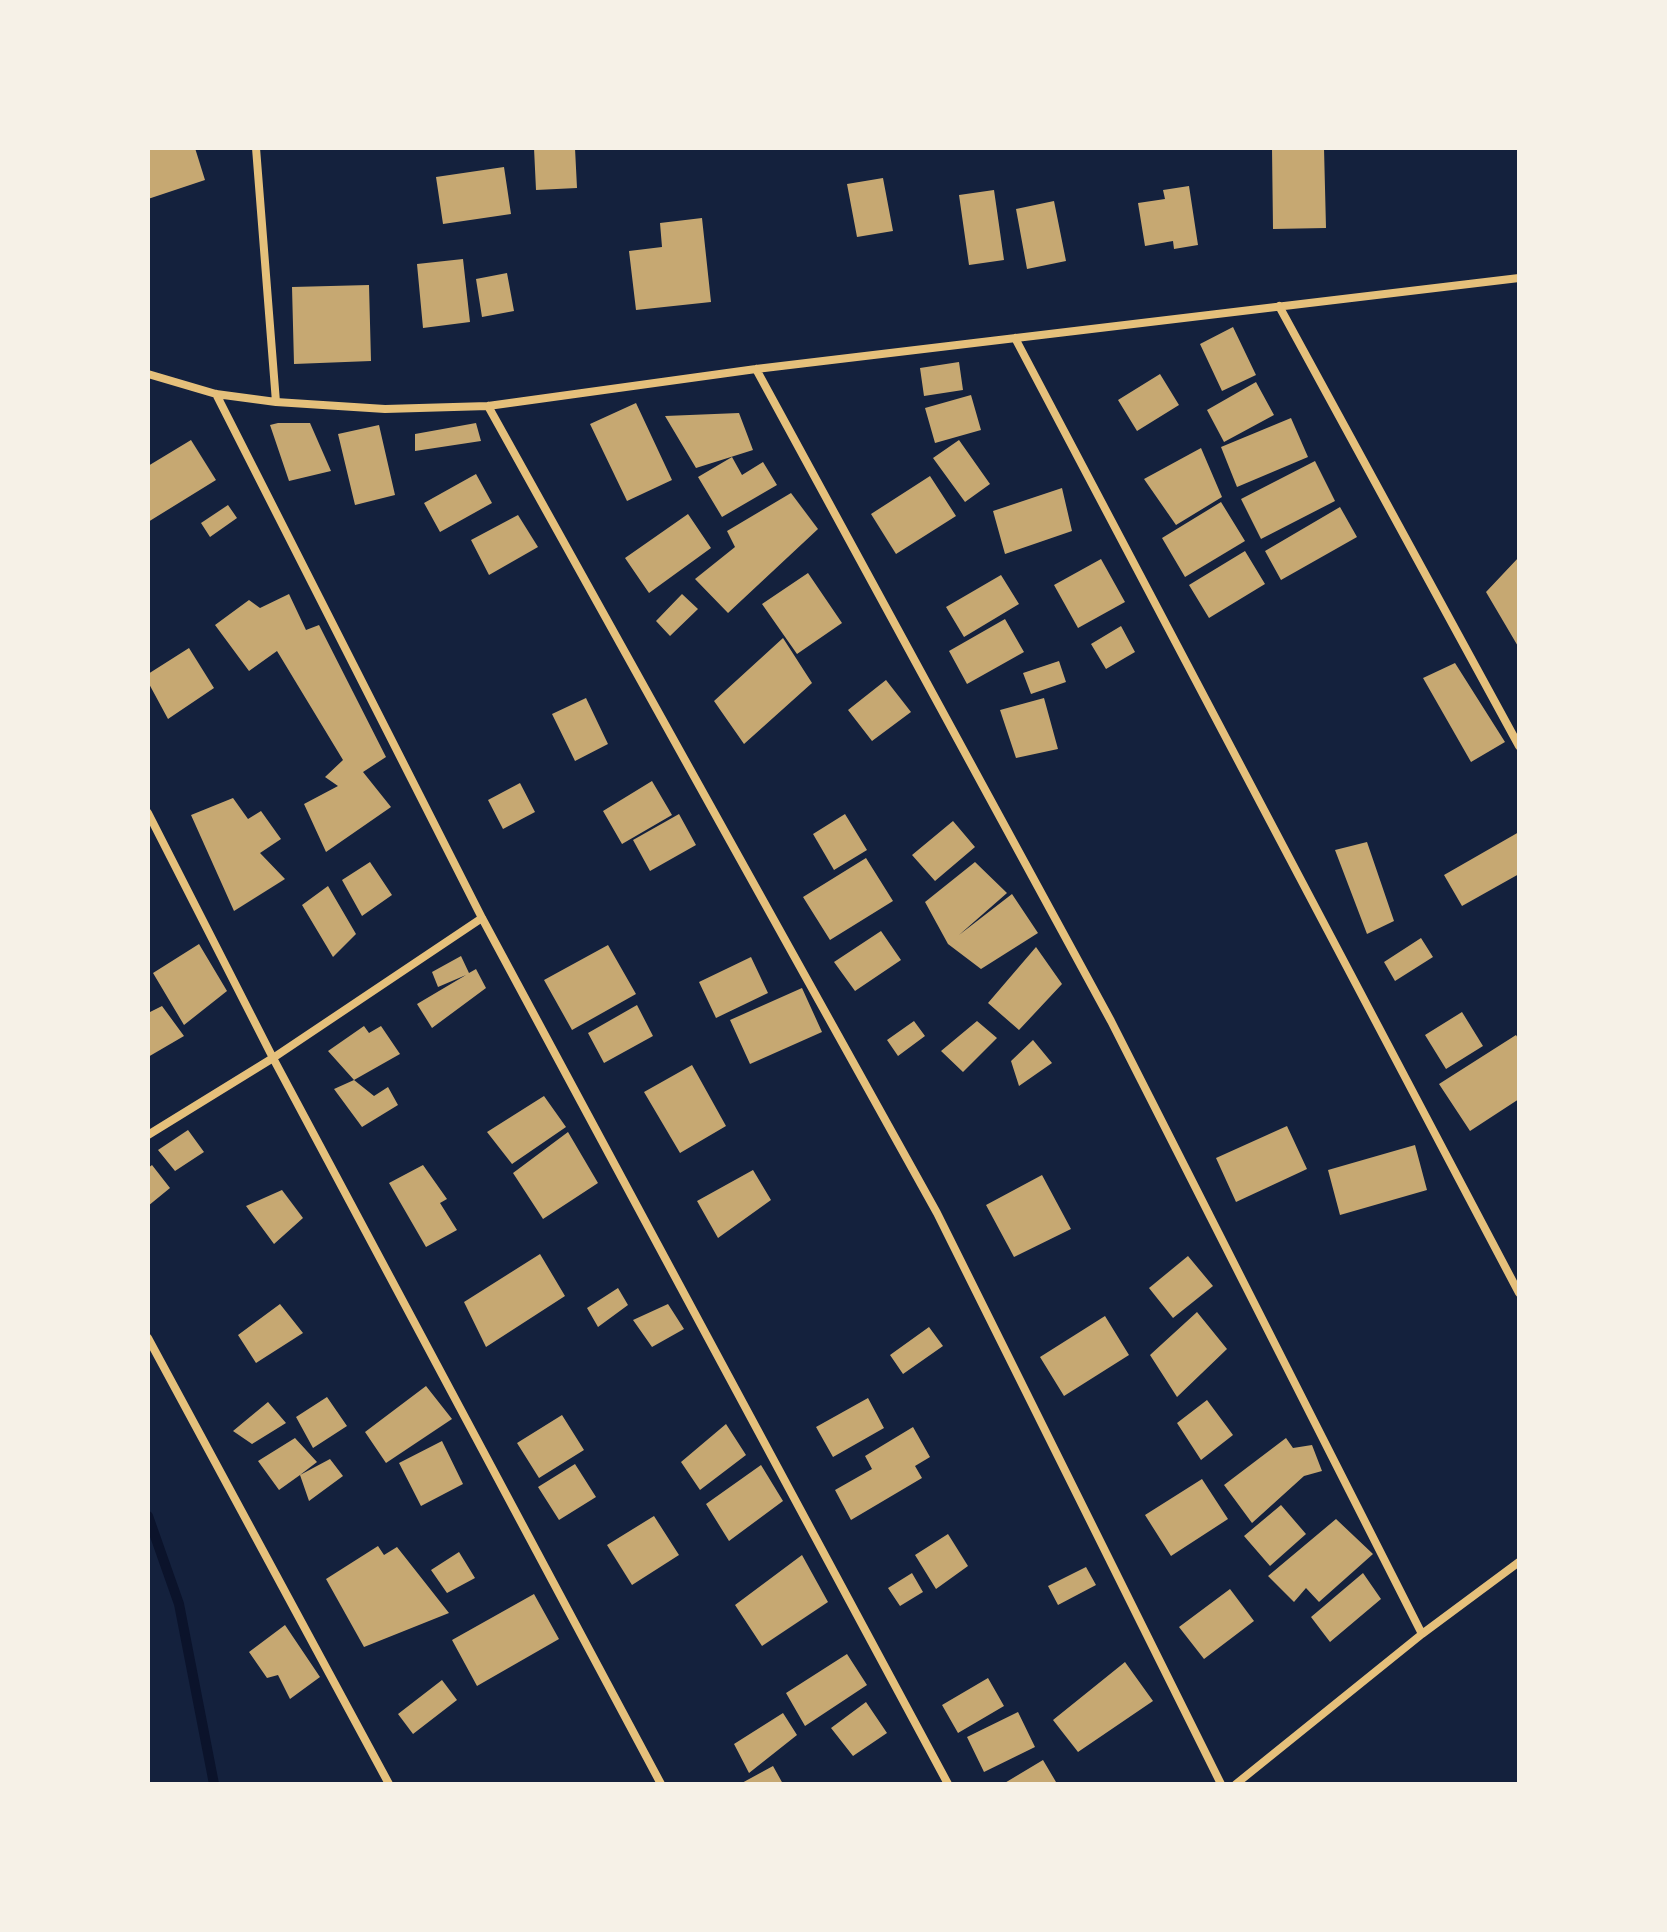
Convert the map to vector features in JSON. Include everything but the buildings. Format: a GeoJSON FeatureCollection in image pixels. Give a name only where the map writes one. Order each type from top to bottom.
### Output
{"type":"FeatureCollection","features":[{"type":"Feature","properties":{"kind":"street"},"geometry":{"type":"LineString","coordinates":[[256,148],[276,402]]}},
{"type":"Feature","properties":{"kind":"street"},"geometry":{"type":"LineString","coordinates":[[148,374],[216,394],[276,402],[385,409],[488,406],[756,369],[1519,278]]}},
{"type":"Feature","properties":{"kind":"street"},"geometry":{"type":"LineString","coordinates":[[1279,306],[1519,746]]}},
{"type":"Feature","properties":{"kind":"street"},"geometry":{"type":"LineString","coordinates":[[1015,338],[1519,1293]]}},
{"type":"Feature","properties":{"kind":"street"},"geometry":{"type":"LineString","coordinates":[[756,369],[1111,1021],[1422,1634]]}},
{"type":"Feature","properties":{"kind":"street"},"geometry":{"type":"LineString","coordinates":[[216,394],[482,918],[948,1784]]}},
{"type":"Feature","properties":{"kind":"street"},"geometry":{"type":"LineString","coordinates":[[488,406],[922,1184],[1221,1784]]}},
{"type":"Feature","properties":{"kind":"street"},"geometry":{"type":"LineString","coordinates":[[148,813],[273,1058],[661,1784]]}},
{"type":"Feature","properties":{"kind":"street"},"geometry":{"type":"LineString","coordinates":[[148,1135],[273,1058],[482,918]]}},
{"type":"Feature","properties":{"kind":"street"},"geometry":{"type":"LineString","coordinates":[[148,1338],[389,1784]]}},
{"type":"Feature","properties":{"kind":"street"},"geometry":{"type":"LineString","coordinates":[[1236,1784],[1422,1634],[1519,1562]]}},
{"type":"Feature","properties":{"kind":"waterway"},"geometry":{"type":"LineString","coordinates":[[148,1516],[179,1604],[214,1784]]}}]}
